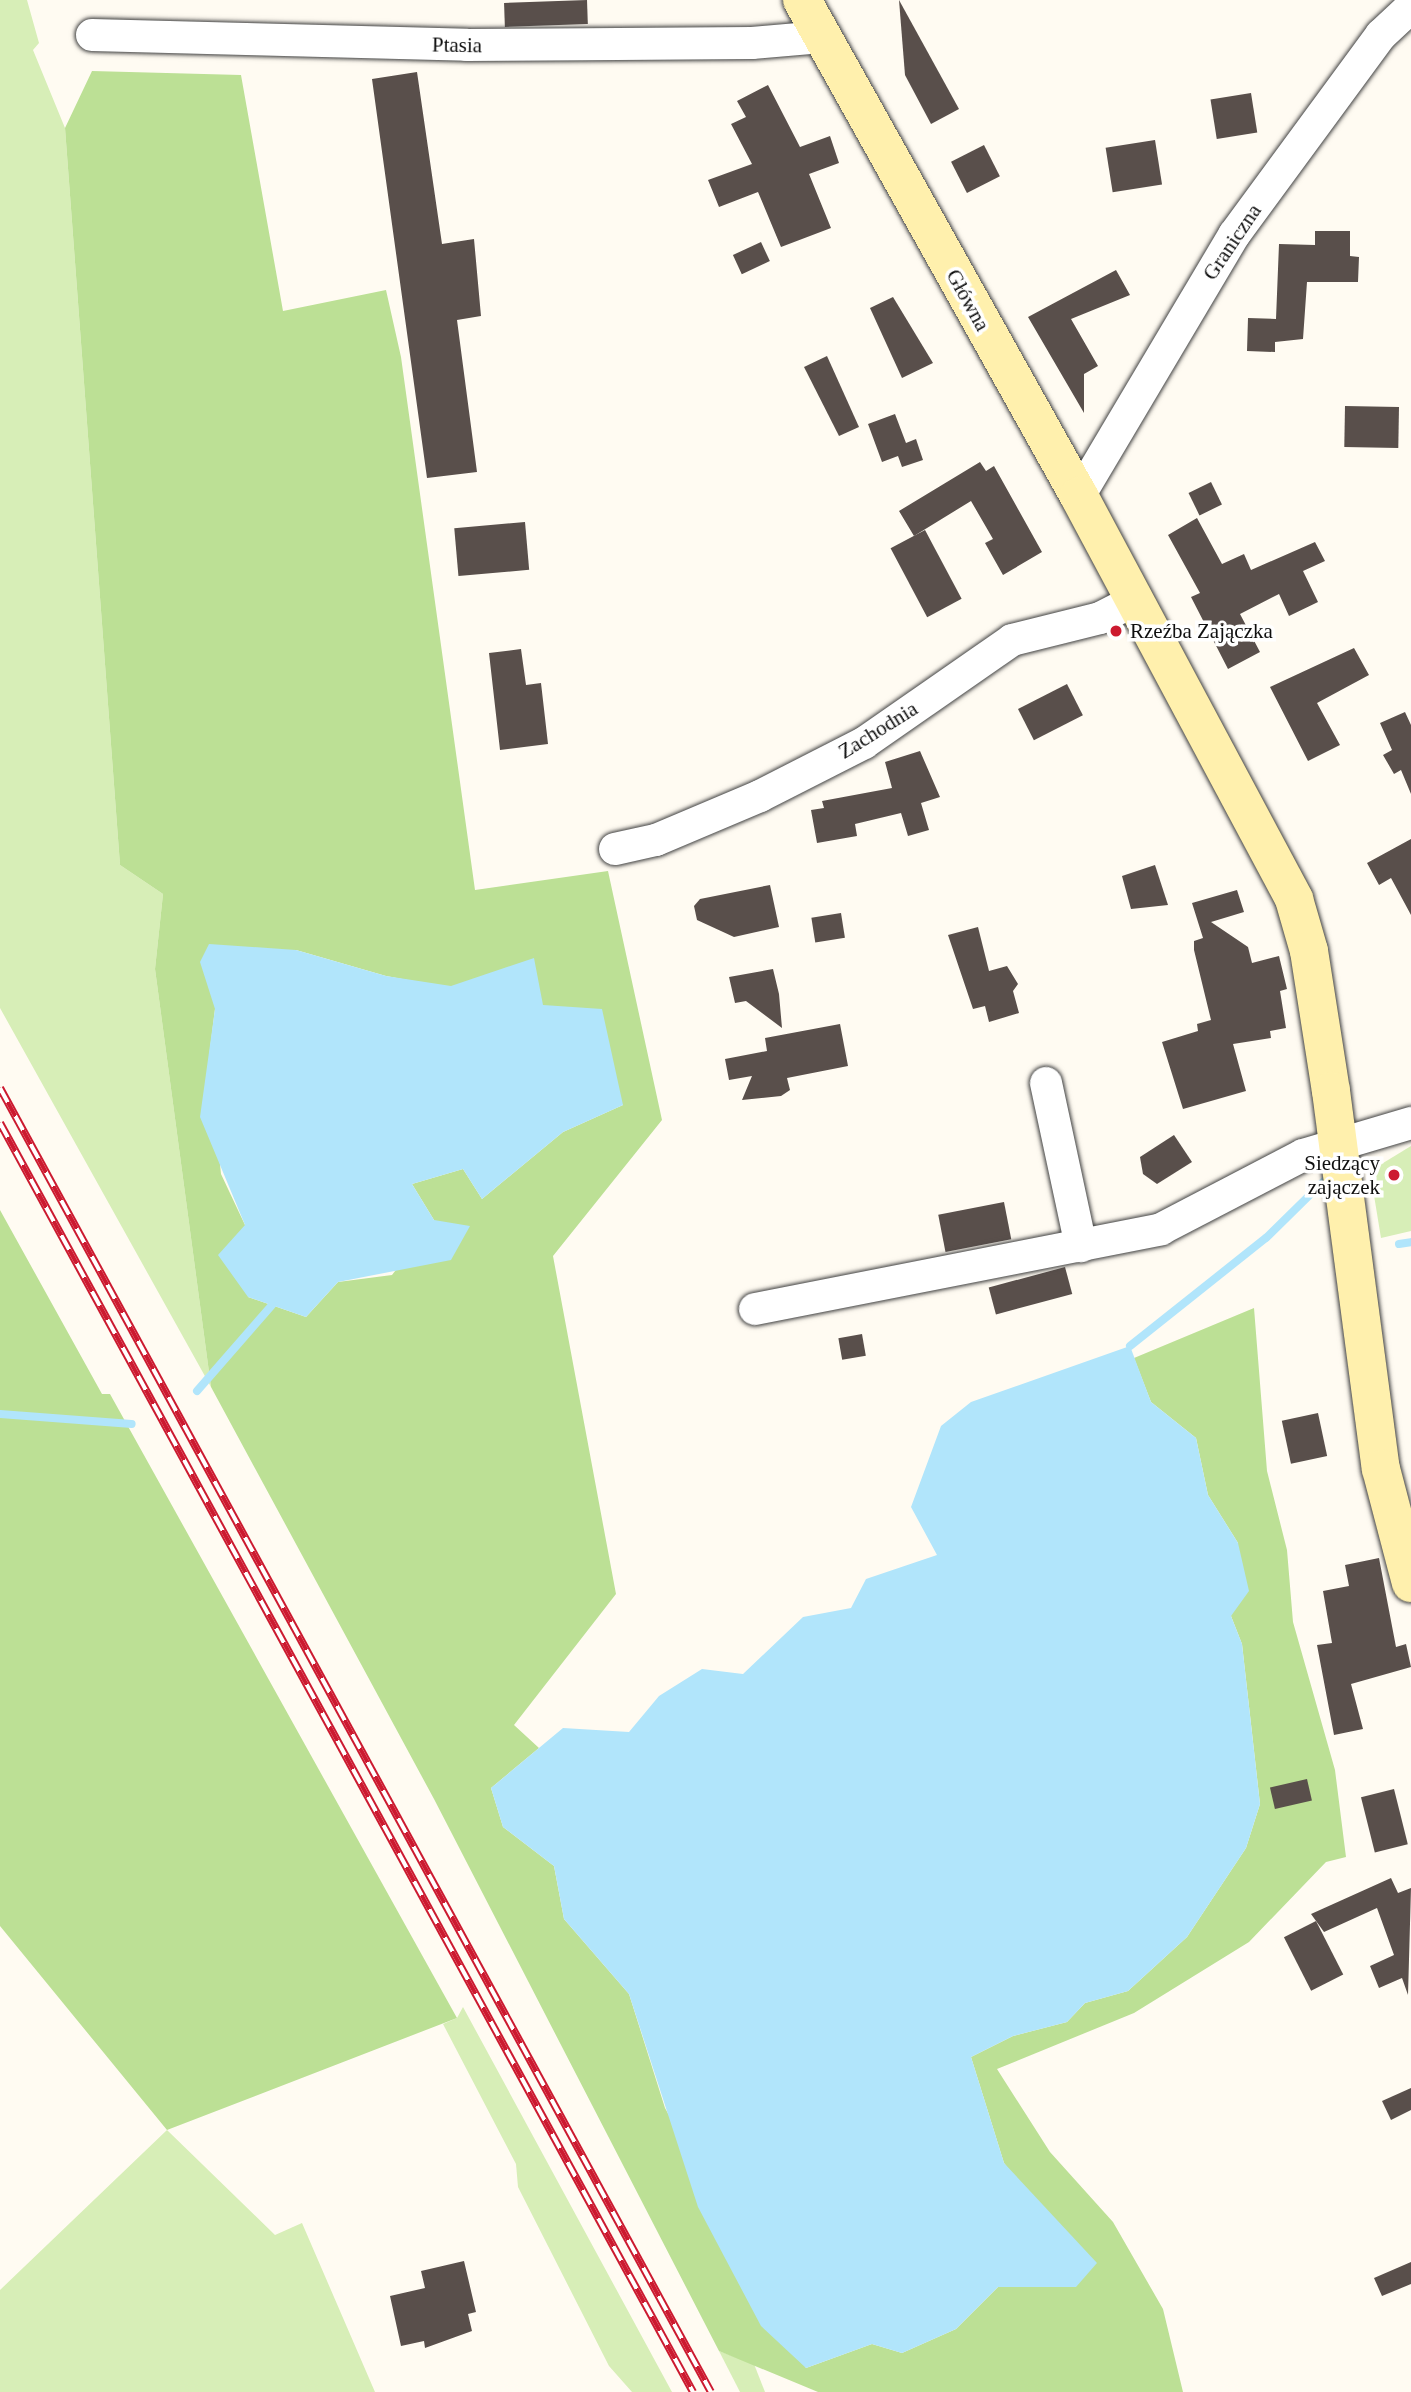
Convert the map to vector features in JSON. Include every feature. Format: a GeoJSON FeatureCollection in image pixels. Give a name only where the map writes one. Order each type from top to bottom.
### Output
{"type":"FeatureCollection","features":[{"type":"Feature","properties":{"kind":"main road","name":"Główna"},"geometry":{"type":"LineString","coordinates":[[802,0],[1079,496],[1294,899],[1309,951],[1338,1142],[1381,1469],[1411,1583]]}},
{"type":"Feature","properties":{"kind":"street","name":"Graniczna"},"geometry":{"type":"LineString","coordinates":[[1079,496],[1234,235],[1381,35],[1411,7]]}},
{"type":"Feature","properties":{"kind":"street","name":"Ptasia"},"geometry":{"type":"LineString","coordinates":[[92,35],[467,45],[752,43],[822,37]]}},
{"type":"Feature","properties":{"kind":"street","name":"Zachodnia"},"geometry":{"type":"LineString","coordinates":[[615,849],[656,840],[760,796],[864,743],[1012,640],[1100,618],[1134,601]]}},
{"type":"Feature","properties":{"kind":"street"},"geometry":{"type":"LineString","coordinates":[[1046,1083],[1081,1246]]}},
{"type":"Feature","properties":{"kind":"street"},"geometry":{"type":"LineString","coordinates":[[755,1309],[1161,1229],[1338,1142],[1411,1123]]}},
{"type":"Feature","properties":{"kind":"green space"},"geometry":{"type":"Polygon","coordinates":[[[0,0],[27,0],[39,43],[33,50],[65,128],[120,865],[163,894],[155,969],[211,1387],[0,1008],[0,0]]]}},
{"type":"Feature","properties":{"kind":"green space"},"geometry":{"type":"Polygon","coordinates":[[[92,71],[241,75],[283,311],[386,290],[401,357],[475,890],[608,871],[662,1120],[553,1256],[616,1594],[514,1725],[539,1748],[491,1788],[503,1827],[554,1866],[564,1919],[629,1994],[665,2108],[806,2368],[872,2344],[902,2353],[956,2329],[998,2287],[1076,2287],[1031,2198],[1004,2163],[971,2057],[1013,2036],[1067,2022],[1085,2003],[1128,1991],[1187,1937],[1246,1848],[1260,1804],[1242,1644],[1231,1616],[1238,1543],[1208,1495],[1196,1438],[1151,1402],[1134,1358],[1254,1308],[1267,1471],[1287,1550],[1293,1622],[1335,1770],[1346,1857],[1326,1862],[1249,1942],[1134,2013],[997,2069],[1050,2152],[1113,2222],[1163,2309],[1183,2392],[818,2392],[719,2351],[434,1799],[211,1387],[155,969],[163,894],[120,865],[65,128],[92,71]],[[296,950],[215,1009],[209,1057],[221,1174],[245,1225],[248,1297],[306,1317],[338,1282],[392,1275],[434,1220],[412,1184],[463,1169],[482,1199],[563,1132],[623,1105],[543,1005],[386,976],[296,950]]]}},
{"type":"Feature","properties":{"kind":"green space"},"geometry":{"type":"Polygon","coordinates":[[[1411,1146],[1411,1231],[1381,1238],[1370,1171],[1411,1146]]]}},
{"type":"Feature","properties":{"kind":"green space"},"geometry":{"type":"Polygon","coordinates":[[[0,1210],[102,1394],[110,1394],[457,2018],[167,2130],[0,1926],[0,1210]]]}},
{"type":"Feature","properties":{"kind":"green space"},"geometry":{"type":"Polygon","coordinates":[[[463,2007],[672,2392],[632,2392],[609,2366],[518,2187],[516,2164],[443,2024],[457,2018],[463,2007]]]}},
{"type":"Feature","properties":{"kind":"green space"},"geometry":{"type":"Polygon","coordinates":[[[167,2130],[275,2235],[302,2223],[375,2392],[0,2392],[0,2290],[167,2130]]]}},
{"type":"Feature","properties":{"kind":"green space"},"geometry":{"type":"Polygon","coordinates":[[[719,2351],[754,2364],[765,2392],[740,2392],[719,2351]]]}},
{"type":"Feature","properties":{"kind":"water"},"geometry":{"type":"Polygon","coordinates":[[[209,944],[296,950],[386,976],[451,986],[534,958],[543,1005],[602,1009],[623,1105],[563,1132],[482,1199],[463,1169],[412,1184],[434,1220],[470,1226],[451,1260],[338,1282],[306,1317],[248,1297],[218,1255],[245,1225],[200,1117],[215,1009],[200,962],[209,944]]]}},
{"type":"Feature","properties":{"kind":"water"},"geometry":{"type":"Polygon","coordinates":[[[1130,1346],[1151,1402],[1196,1438],[1208,1495],[1238,1543],[1249,1591],[1231,1616],[1242,1644],[1260,1804],[1246,1848],[1187,1937],[1128,1991],[1085,2003],[1067,2022],[1013,2036],[971,2057],[1004,2163],[1097,2263],[1076,2287],[998,2287],[956,2329],[902,2353],[872,2344],[806,2368],[761,2326],[698,2207],[629,1994],[564,1919],[554,1866],[503,1827],[491,1788],[563,1728],[629,1732],[659,1696],[702,1669],[743,1674],[803,1617],[851,1608],[866,1579],[937,1555],[911,1507],[941,1426],[971,1402],[1130,1346]]]}},
{"type":"Feature","properties":{"kind":"building"},"geometry":{"type":"Polygon","coordinates":[[[587,0],[588,24],[505,27],[504,3],[587,0]]]}},
{"type":"Feature","properties":{"kind":"building"},"geometry":{"type":"Polygon","coordinates":[[[899,0],[959,109],[931,124],[905,75],[899,0]]]}},
{"type":"Feature","properties":{"kind":"building"},"geometry":{"type":"Polygon","coordinates":[[[417,72],[442,244],[474,239],[481,316],[457,320],[477,472],[427,478],[372,79],[417,72]]]}},
{"type":"Feature","properties":{"kind":"building"},"geometry":{"type":"Polygon","coordinates":[[[768,85],[800,147],[830,136],[839,163],[809,174],[831,228],[781,247],[758,192],[719,207],[708,180],[752,164],[731,124],[746,117],[737,101],[768,85]]]}},
{"type":"Feature","properties":{"kind":"building"},"geometry":{"type":"Polygon","coordinates":[[[1251,93],[1257,133],[1217,139],[1211,99],[1251,93]]]}},
{"type":"Feature","properties":{"kind":"building"},"geometry":{"type":"Polygon","coordinates":[[[1155,140],[1162,184],[1113,192],[1106,148],[1155,140]]]}},
{"type":"Feature","properties":{"kind":"building"},"geometry":{"type":"Polygon","coordinates":[[[984,145],[1000,176],[967,193],[951,162],[984,145]]]}},
{"type":"Feature","properties":{"kind":"building"},"geometry":{"type":"Polygon","coordinates":[[[1315,231],[1350,231],[1350,256],[1359,257],[1358,282],[1307,282],[1303,339],[1275,342],[1275,352],[1247,351],[1248,318],[1276,319],[1279,244],[1315,245],[1315,231]]]}},
{"type":"Feature","properties":{"kind":"building"},"geometry":{"type":"Polygon","coordinates":[[[761,242],[770,261],[742,274],[733,255],[761,242]]]}},
{"type":"Feature","properties":{"kind":"building"},"geometry":{"type":"Polygon","coordinates":[[[1116,270],[1130,295],[1071,319],[1098,366],[1084,374],[1084,413],[1028,317],[1116,270]]]}},
{"type":"Feature","properties":{"kind":"building"},"geometry":{"type":"Polygon","coordinates":[[[893,297],[933,363],[902,378],[870,308],[893,297]]]}},
{"type":"Feature","properties":{"kind":"building"},"geometry":{"type":"Polygon","coordinates":[[[827,356],[859,427],[839,436],[804,367],[827,356]]]}},
{"type":"Feature","properties":{"kind":"building"},"geometry":{"type":"Polygon","coordinates":[[[1345,406],[1399,407],[1398,448],[1344,447],[1345,406]]]}},
{"type":"Feature","properties":{"kind":"building"},"geometry":{"type":"Polygon","coordinates":[[[895,414],[906,443],[916,439],[923,460],[902,467],[898,456],[882,462],[868,424],[895,414]]]}},
{"type":"Feature","properties":{"kind":"building"},"geometry":{"type":"Polygon","coordinates":[[[980,462],[986,471],[994,466],[1042,552],[1003,575],[985,543],[993,539],[971,501],[914,536],[899,511],[980,462]]]}},
{"type":"Feature","properties":{"kind":"building"},"geometry":{"type":"Polygon","coordinates":[[[1211,482],[1222,504],[1199,515],[1189,493],[1211,482]]]}},
{"type":"Feature","properties":{"kind":"building"},"geometry":{"type":"Polygon","coordinates":[[[1197,518],[1222,564],[1244,554],[1251,570],[1315,542],[1325,561],[1303,571],[1318,602],[1289,616],[1279,594],[1240,614],[1260,652],[1228,669],[1191,597],[1200,593],[1168,535],[1197,518]]]}},
{"type":"Feature","properties":{"kind":"building"},"geometry":{"type":"Polygon","coordinates":[[[525,522],[529,570],[458,576],[454,528],[525,522]]]}},
{"type":"Feature","properties":{"kind":"building"},"geometry":{"type":"Polygon","coordinates":[[[925,530],[962,599],[927,617],[891,548],[925,530]]]}},
{"type":"Feature","properties":{"kind":"building"},"geometry":{"type":"Polygon","coordinates":[[[1354,648],[1369,675],[1317,703],[1340,745],[1308,761],[1270,687],[1354,648]]]}},
{"type":"Feature","properties":{"kind":"building"},"geometry":{"type":"Polygon","coordinates":[[[521,649],[526,685],[541,683],[548,744],[500,750],[489,653],[521,649]]]}},
{"type":"Feature","properties":{"kind":"building"},"geometry":{"type":"Polygon","coordinates":[[[1067,684],[1083,715],[1034,740],[1018,709],[1067,684]]]}},
{"type":"Feature","properties":{"kind":"building"},"geometry":{"type":"Polygon","coordinates":[[[1405,712],[1411,725],[1411,794],[1401,770],[1394,774],[1383,755],[1392,750],[1380,723],[1405,712]]]}},
{"type":"Feature","properties":{"kind":"building"},"geometry":{"type":"Polygon","coordinates":[[[920,751],[940,797],[921,803],[929,830],[908,836],[901,813],[855,824],[857,836],[817,843],[811,810],[824,808],[822,801],[892,788],[885,762],[920,751]]]}},
{"type":"Feature","properties":{"kind":"building"},"geometry":{"type":"Polygon","coordinates":[[[1411,839],[1411,915],[1391,878],[1379,885],[1367,863],[1411,839]]]}},
{"type":"Feature","properties":{"kind":"building"},"geometry":{"type":"Polygon","coordinates":[[[1155,865],[1168,905],[1131,909],[1122,876],[1155,865]]]}},
{"type":"Feature","properties":{"kind":"building"},"geometry":{"type":"Polygon","coordinates":[[[770,885],[779,927],[734,937],[697,920],[694,906],[700,899],[770,885]]]}},
{"type":"Feature","properties":{"kind":"building"},"geometry":{"type":"Polygon","coordinates":[[[1237,890],[1244,912],[1211,922],[1248,947],[1252,963],[1279,956],[1287,989],[1280,991],[1286,1028],[1270,1031],[1271,1038],[1233,1044],[1246,1091],[1183,1109],[1162,1042],[1198,1031],[1197,1024],[1211,1020],[1194,950],[1194,941],[1203,938],[1192,903],[1237,890]]]}},
{"type":"Feature","properties":{"kind":"building"},"geometry":{"type":"Polygon","coordinates":[[[841,913],[845,938],[815,942],[811,918],[841,913]]]}},
{"type":"Feature","properties":{"kind":"building"},"geometry":{"type":"Polygon","coordinates":[[[978,927],[989,971],[1007,966],[1018,984],[1013,991],[1019,1013],[989,1022],[985,1006],[973,1009],[948,935],[978,927]]]}},
{"type":"Feature","properties":{"kind":"building"},"geometry":{"type":"Polygon","coordinates":[[[773,969],[779,994],[782,1028],[746,1001],[735,1003],[729,977],[773,969]]]}},
{"type":"Feature","properties":{"kind":"building"},"geometry":{"type":"Polygon","coordinates":[[[840,1024],[848,1066],[787,1078],[790,1090],[781,1096],[742,1100],[752,1076],[729,1080],[725,1059],[767,1051],[765,1038],[840,1024]]]}},
{"type":"Feature","properties":{"kind":"building"},"geometry":{"type":"Polygon","coordinates":[[[1174,1135],[1192,1162],[1157,1184],[1143,1174],[1140,1157],[1174,1135]]]}},
{"type":"Feature","properties":{"kind":"building"},"geometry":{"type":"Polygon","coordinates":[[[1004,1202],[1011,1239],[945,1252],[938,1215],[1004,1202]]]}},
{"type":"Feature","properties":{"kind":"building"},"geometry":{"type":"Polygon","coordinates":[[[1065,1267],[1072,1294],[996,1314],[989,1287],[1065,1267]]]}},
{"type":"Feature","properties":{"kind":"building"},"geometry":{"type":"Polygon","coordinates":[[[862,1334],[866,1356],[842,1360],[838,1338],[862,1334]]]}},
{"type":"Feature","properties":{"kind":"building"},"geometry":{"type":"Polygon","coordinates":[[[1318,1413],[1327,1456],[1291,1464],[1282,1421],[1318,1413]]]}},
{"type":"Feature","properties":{"kind":"building"},"geometry":{"type":"Polygon","coordinates":[[[1379,1558],[1396,1647],[1406,1644],[1411,1667],[1351,1684],[1363,1729],[1334,1735],[1317,1645],[1332,1643],[1323,1591],[1349,1586],[1345,1565],[1379,1558]]]}},
{"type":"Feature","properties":{"kind":"building"},"geometry":{"type":"Polygon","coordinates":[[[1307,1779],[1312,1800],[1275,1809],[1270,1788],[1307,1779]]]}},
{"type":"Feature","properties":{"kind":"building"},"geometry":{"type":"Polygon","coordinates":[[[1394,1789],[1408,1844],[1375,1853],[1361,1797],[1394,1789]]]}},
{"type":"Feature","properties":{"kind":"building"},"geometry":{"type":"Polygon","coordinates":[[[1391,1878],[1398,1893],[1411,1888],[1408,1995],[1402,1978],[1379,1988],[1370,1966],[1394,1955],[1377,1908],[1324,1932],[1311,1914],[1391,1878]]]}},
{"type":"Feature","properties":{"kind":"building"},"geometry":{"type":"Polygon","coordinates":[[[1316,1921],[1343,1974],[1311,1991],[1284,1937],[1316,1921]]]}},
{"type":"Feature","properties":{"kind":"building"},"geometry":{"type":"Polygon","coordinates":[[[1411,2088],[1411,2110],[1391,2120],[1382,2101],[1411,2088]]]}},
{"type":"Feature","properties":{"kind":"building"},"geometry":{"type":"Polygon","coordinates":[[[464,2261],[476,2312],[468,2314],[472,2331],[425,2348],[424,2341],[401,2346],[390,2296],[425,2288],[421,2271],[464,2261]]]}},
{"type":"Feature","properties":{"kind":"building"},"geometry":{"type":"Polygon","coordinates":[[[1411,2262],[1411,2284],[1382,2296],[1374,2278],[1411,2262]]]}},
{"type":"Feature","properties":{"kind":"waterway"},"geometry":{"type":"LineString","coordinates":[[1130,1346],[1266,1238],[1328,1177]]}},
{"type":"Feature","properties":{"kind":"waterway"},"geometry":{"type":"LineString","coordinates":[[1399,1244],[1411,1242]]}},
{"type":"Feature","properties":{"kind":"waterway"},"geometry":{"type":"LineString","coordinates":[[197,1391],[272,1305]]}},
{"type":"Feature","properties":{"kind":"waterway"},"geometry":{"type":"LineString","coordinates":[[0,1414],[132,1424]]}},
{"type":"Feature","properties":{"kind":"railway"},"geometry":{"type":"LineString","coordinates":[[0,1088],[711,2392]]}},
{"type":"Feature","properties":{"kind":"railway"},"geometry":{"type":"LineString","coordinates":[[0,1123],[693,2392]]}},
{"type":"Feature","properties":{"kind":"place","name":"Rzeźba Zajączka"},"geometry":{"type":"Point","coordinates":[1116,631]}},
{"type":"Feature","properties":{"kind":"place","name":"Siedzący zajączek"},"geometry":{"type":"Point","coordinates":[1394,1175]}}]}
